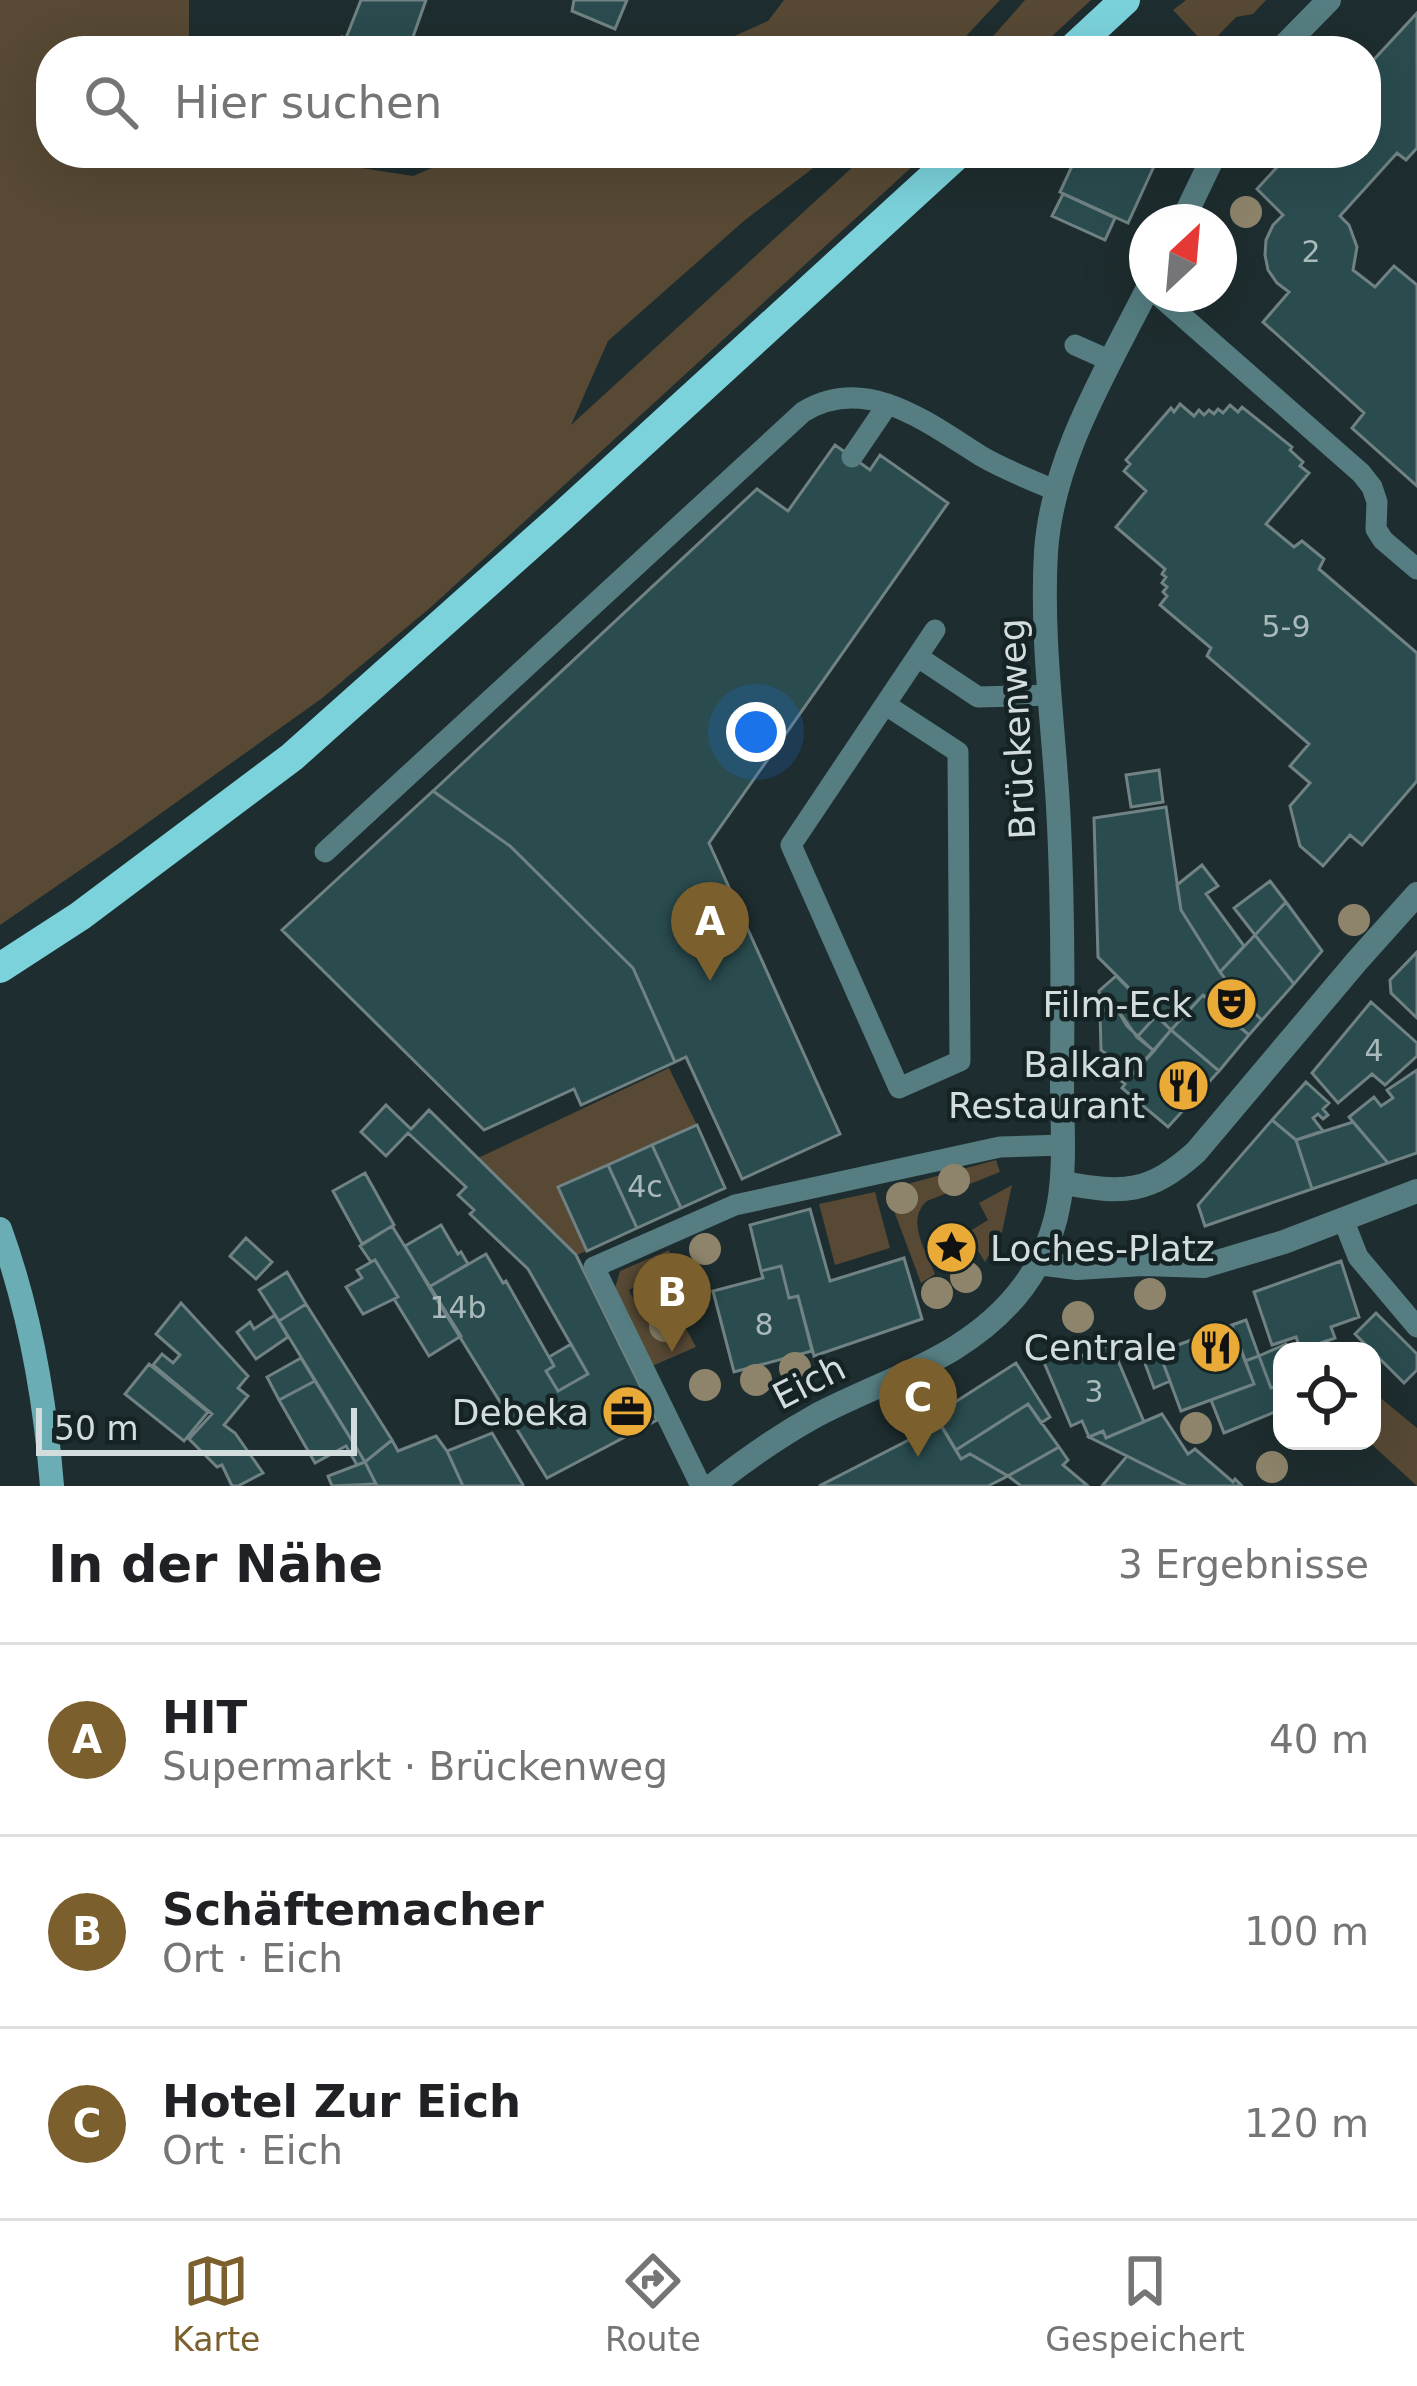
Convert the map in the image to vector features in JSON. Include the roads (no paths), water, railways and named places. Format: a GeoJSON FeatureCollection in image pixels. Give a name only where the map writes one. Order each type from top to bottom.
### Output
{"type":"FeatureCollection","features":[{"type":"Feature","properties":{"kind":"main road"},"geometry":{"type":"LineString","coordinates":[[1086,36],[1125,0]]}},
{"type":"Feature","properties":{"kind":"main road"},"geometry":{"type":"LineString","coordinates":[[0,968],[80,916],[292,757],[943,168]]}},
{"type":"Feature","properties":{"kind":"main road"},"geometry":{"type":"LineString","coordinates":[[0,1229],[17,1275],[37,1364],[52,1486]]}},
{"type":"Feature","properties":{"kind":"street"},"geometry":{"type":"LineString","coordinates":[[1294,36],[1329,0]]}},
{"type":"Feature","properties":{"kind":"street"},"geometry":{"type":"LineString","coordinates":[[1191,204],[1208,168]]}},
{"type":"Feature","properties":{"kind":"street","name":"Brückenweg"},"geometry":{"type":"LineString","coordinates":[[1064,1184],[1062,880],[1046,551],[1057,491],[1074,443],[1136,312]]}},
{"type":"Feature","properties":{"kind":"street"},"geometry":{"type":"LineString","coordinates":[[1064,1184],[1125,1190],[1151,1185],[1178,1168],[1417,894]]}},
{"type":"Feature","properties":{"kind":"street","name":"Eich"},"geometry":{"type":"LineString","coordinates":[[712,1486],[762,1447],[960,1347],[998,1317],[1038,1264],[1064,1184]]}},
{"type":"Feature","properties":{"kind":"street"},"geometry":{"type":"LineString","coordinates":[[1038,1264],[1204,1266],[1232,1260],[1417,1191]]}},
{"type":"Feature","properties":{"kind":"lane"},"geometry":{"type":"LineString","coordinates":[[1177,312],[1361,473],[1377,502],[1376,529],[1417,569]]}},
{"type":"Feature","properties":{"kind":"lane"},"geometry":{"type":"LineString","coordinates":[[1075,345],[1111,361]]}},
{"type":"Feature","properties":{"kind":"lane"},"geometry":{"type":"LineString","coordinates":[[325,852],[803,412],[820,402],[842,396],[888,404],[933,424],[984,458],[1057,491]]}},
{"type":"Feature","properties":{"kind":"lane"},"geometry":{"type":"LineString","coordinates":[[852,458],[888,404]]}},
{"type":"Feature","properties":{"kind":"lane"},"geometry":{"type":"LineString","coordinates":[[886,705],[958,752],[961,1061],[899,1088],[791,845],[935,630]]}},
{"type":"Feature","properties":{"kind":"lane"},"geometry":{"type":"LineString","coordinates":[[917,657],[978,697],[1050,695]]}},
{"type":"Feature","properties":{"kind":"lane"},"geometry":{"type":"LineString","coordinates":[[701,1486],[594,1267],[736,1205],[1000,1147],[1063,1145]]}},
{"type":"Feature","properties":{"kind":"lane"},"geometry":{"type":"LineString","coordinates":[[1343,1220],[1358,1257],[1417,1327]]}},
{"type":"Feature","properties":{"kind":"place","name":"HIT"},"geometry":{"type":"Point","coordinates":[710,981]}},
{"type":"Feature","properties":{"kind":"place","name":"Film-Eck"},"geometry":{"type":"Point","coordinates":[1231,1004]}},
{"type":"Feature","properties":{"kind":"place","name":"Balkan Restaurant"},"geometry":{"type":"Point","coordinates":[1184,1085]}},
{"type":"Feature","properties":{"kind":"place","name":"Loches-Platz"},"geometry":{"type":"Point","coordinates":[951,1248]}},
{"type":"Feature","properties":{"kind":"place","name":"Centrale"},"geometry":{"type":"Point","coordinates":[1216,1347]}},
{"type":"Feature","properties":{"kind":"place","name":"Schäftemacher"},"geometry":{"type":"Point","coordinates":[672,1352]}},
{"type":"Feature","properties":{"kind":"place","name":"Debeka"},"geometry":{"type":"Point","coordinates":[628,1412]}},
{"type":"Feature","properties":{"kind":"place","name":"Hotel Zur Eich"},"geometry":{"type":"Point","coordinates":[918,1457]}}]}
